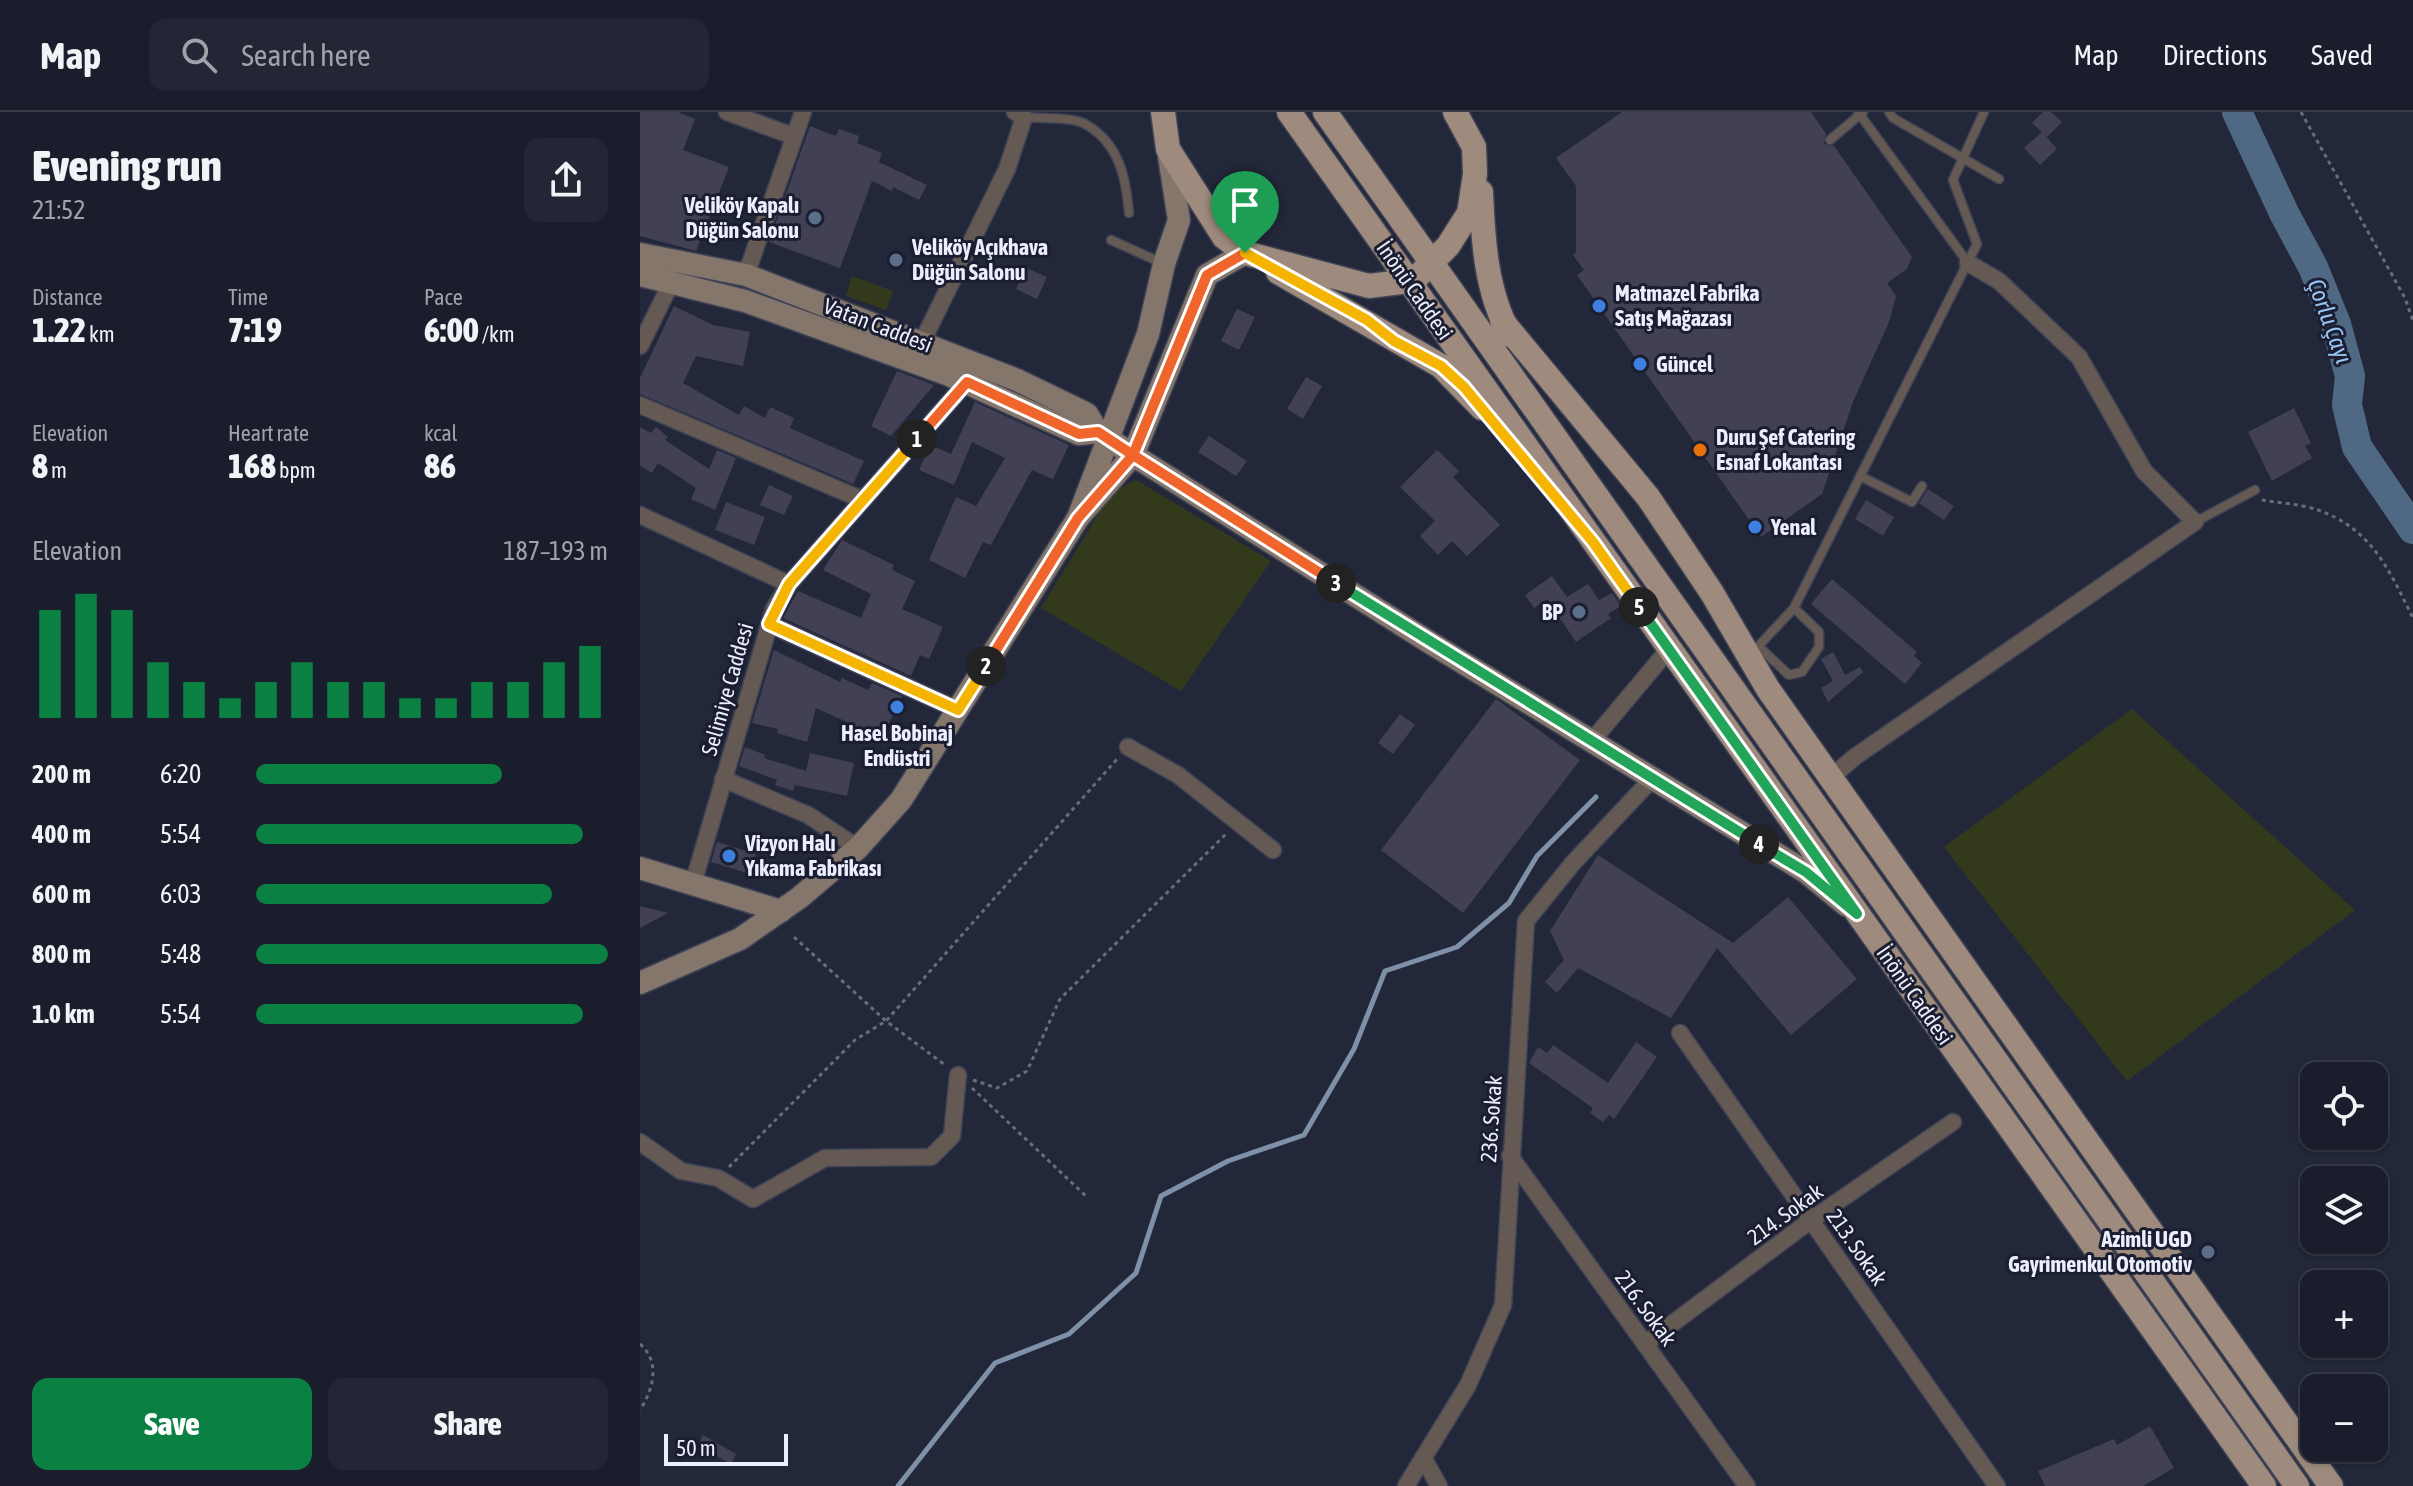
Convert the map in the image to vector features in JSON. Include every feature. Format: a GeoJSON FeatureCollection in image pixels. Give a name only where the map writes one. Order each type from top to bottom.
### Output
{"type":"FeatureCollection","features":[{"type":"Feature","properties":{"kind":"main road"},"geometry":{"type":"LineString","coordinates":[[1149,112],[1168,149],[1224,237],[1245,253],[1367,320],[1394,341],[1441,366],[1464,387],[1593,542]]}},
{"type":"Feature","properties":{"kind":"main road"},"geometry":{"type":"LineString","coordinates":[[1078,518],[1103,436],[1148,334],[1164,264],[1179,220],[1163,112]]}},
{"type":"Feature","properties":{"kind":"main road","name":"İnönü Caddesi"},"geometry":{"type":"LineString","coordinates":[[1289,112],[2264,1486]]}},
{"type":"Feature","properties":{"kind":"main road"},"geometry":{"type":"LineString","coordinates":[[1325,112],[2297,1486]]}},
{"type":"Feature","properties":{"kind":"main road"},"geometry":{"type":"LineString","coordinates":[[640,983],[740,939],[781,911],[858,848],[901,800],[1078,518],[1133,455],[1207,275],[1245,253],[1369,286],[1409,281],[1448,246],[1469,213],[1475,174],[1474,147],[1455,112]]}},
{"type":"Feature","properties":{"kind":"main road"},"geometry":{"type":"LineString","coordinates":[[1466,112],[1474,147],[1484,251],[1502,321],[1616,526]]}},
{"type":"Feature","properties":{"kind":"main road","name":"Vatan Caddesi"},"geometry":{"type":"LineString","coordinates":[[640,254],[746,275],[1017,380],[1087,414],[1103,436],[1591,742],[1806,872],[1857,914]]}},
{"type":"Feature","properties":{"kind":"main road","name":"Vatan Caddesi"},"geometry":{"type":"LineString","coordinates":[[640,275],[745,301],[967,382],[1079,434],[1103,436]]}},
{"type":"Feature","properties":{"kind":"main road"},"geometry":{"type":"LineString","coordinates":[[1502,321],[1648,497],[1753,651],[1831,777],[2331,1486]]}},
{"type":"Feature","properties":{"kind":"main road"},"geometry":{"type":"LineString","coordinates":[[640,868],[781,911]]}},
{"type":"Feature","properties":{"kind":"street"},"geometry":{"type":"LineString","coordinates":[[727,112],[793,136]]}},
{"type":"Feature","properties":{"kind":"street"},"geometry":{"type":"LineString","coordinates":[[746,275],[803,112]]}},
{"type":"Feature","properties":{"kind":"street"},"geometry":{"type":"LineString","coordinates":[[922,342],[1007,169],[1019,114]]}},
{"type":"Feature","properties":{"kind":"street"},"geometry":{"type":"LineString","coordinates":[[1831,777],[1856,756],[2195,522],[2144,471],[2079,357],[1999,281],[1968,263]]}},
{"type":"Feature","properties":{"kind":"street"},"geometry":{"type":"LineString","coordinates":[[640,346],[671,283]]}},
{"type":"Feature","properties":{"kind":"street","name":"Selimiye Caddesi"},"geometry":{"type":"LineString","coordinates":[[693,884],[769,624],[789,584],[967,382]]}},
{"type":"Feature","properties":{"kind":"street"},"geometry":{"type":"LineString","coordinates":[[640,405],[863,500]]}},
{"type":"Feature","properties":{"kind":"street"},"geometry":{"type":"LineString","coordinates":[[640,515],[789,584]]}},
{"type":"Feature","properties":{"kind":"street"},"geometry":{"type":"LineString","coordinates":[[769,624],[958,710]]}},
{"type":"Feature","properties":{"kind":"street"},"geometry":{"type":"LineString","coordinates":[[1591,742],[1669,649]]}},
{"type":"Feature","properties":{"kind":"street"},"geometry":{"type":"LineString","coordinates":[[1128,747],[1178,775],[1273,850]]}},
{"type":"Feature","properties":{"kind":"street"},"geometry":{"type":"LineString","coordinates":[[723,779],[808,815],[858,848]]}},
{"type":"Feature","properties":{"kind":"street","name":"236. Sokak"},"geometry":{"type":"LineString","coordinates":[[1406,1486],[1468,1385],[1503,1305],[1526,921],[1573,863],[1652,779]]}},
{"type":"Feature","properties":{"kind":"street","name":"213. Sokak"},"geometry":{"type":"LineString","coordinates":[[1680,1033],[1997,1486]]}},
{"type":"Feature","properties":{"kind":"street"},"geometry":{"type":"LineString","coordinates":[[640,1142],[681,1171],[718,1178],[753,1199],[825,1158],[931,1157],[952,1136],[958,1075]]}},
{"type":"Feature","properties":{"kind":"street","name":"214. Sokak"},"geometry":{"type":"LineString","coordinates":[[1645,1344],[1811,1220],[1953,1122]]}},
{"type":"Feature","properties":{"kind":"street","name":"216. Sokak"},"geometry":{"type":"LineString","coordinates":[[1510,1156],[1747,1486]]}},
{"type":"Feature","properties":{"kind":"street"},"geometry":{"type":"LineString","coordinates":[[1424,1459],[1439,1486]]}},
{"type":"Feature","properties":{"kind":"lane"},"geometry":{"type":"LineString","coordinates":[[1889,112],[1893,118],[1999,179]]}},
{"type":"Feature","properties":{"kind":"lane"},"geometry":{"type":"LineString","coordinates":[[1794,608],[1819,632],[1819,647],[1802,672],[1789,675],[1753,651],[1794,608],[1977,244],[1953,180],[1984,112]]}},
{"type":"Feature","properties":{"kind":"lane"},"geometry":{"type":"LineString","coordinates":[[1830,140],[1860,113],[1968,263]]}},
{"type":"Feature","properties":{"kind":"lane"},"geometry":{"type":"LineString","coordinates":[[1019,114],[1086,124],[1112,150],[1126,174],[1129,213]]}},
{"type":"Feature","properties":{"kind":"lane"},"geometry":{"type":"LineString","coordinates":[[1111,240],[1164,264]]}},
{"type":"Feature","properties":{"kind":"lane"},"geometry":{"type":"LineString","coordinates":[[1860,476],[1912,502],[1922,486]]}},
{"type":"Feature","properties":{"kind":"lane"},"geometry":{"type":"LineString","coordinates":[[2195,522],[2255,490]]}},
{"type":"Feature","properties":{"kind":"path"},"geometry":{"type":"LineString","coordinates":[[2301,112],[2405,298],[2413,321]]}},
{"type":"Feature","properties":{"kind":"path"},"geometry":{"type":"LineString","coordinates":[[2243,497],[2317,509],[2366,537],[2384,561],[2413,618]]}},
{"type":"Feature","properties":{"kind":"path"},"geometry":{"type":"LineString","coordinates":[[718,1178],[855,1040],[886,1021],[1128,747]]}},
{"type":"Feature","properties":{"kind":"path"},"geometry":{"type":"LineString","coordinates":[[958,1075],[997,1088],[1027,1071],[1060,999],[1239,821]]}},
{"type":"Feature","properties":{"kind":"path"},"geometry":{"type":"LineString","coordinates":[[794,937],[886,1021],[958,1075],[1088,1198]]}},
{"type":"Feature","properties":{"kind":"path"},"geometry":{"type":"LineString","coordinates":[[640,1344],[653,1365],[651,1393],[640,1410]]}},
{"type":"Feature","properties":{"kind":"green space"},"geometry":{"type":"Polygon","coordinates":[[[852,276],[893,291],[886,310],[846,296],[852,276]]]}},
{"type":"Feature","properties":{"kind":"green space"},"geometry":{"type":"Polygon","coordinates":[[[1136,480],[1271,561],[1181,691],[1041,608],[1112,492],[1136,480]]]}},
{"type":"Feature","properties":{"kind":"green space"},"geometry":{"type":"Polygon","coordinates":[[[2132,709],[2355,910],[2127,1081],[1944,847],[2132,709]]]}},
{"type":"Feature","properties":{"kind":"building"},"geometry":{"type":"Polygon","coordinates":[[[640,112],[678,112],[695,119],[683,150],[729,167],[696,251],[640,236],[640,112]]]}},
{"type":"Feature","properties":{"kind":"building"},"geometry":{"type":"Polygon","coordinates":[[[1622,112],[1811,112],[1826,134],[1824,144],[1834,146],[1912,257],[1907,269],[1887,283],[1896,296],[1889,322],[1853,402],[1822,494],[1761,537],[1577,275],[1584,270],[1573,255],[1576,252],[1576,186],[1556,158],[1622,112]]]}},
{"type":"Feature","properties":{"kind":"building"},"geometry":{"type":"Polygon","coordinates":[[[2043,112],[2051,112],[2062,122],[2047,137],[2032,123],[2043,112]]]}},
{"type":"Feature","properties":{"kind":"building"},"geometry":{"type":"Polygon","coordinates":[[[810,126],[836,136],[839,129],[859,136],[857,143],[882,153],[879,162],[927,185],[919,200],[872,181],[840,268],[769,242],[810,126]]]}},
{"type":"Feature","properties":{"kind":"building"},"geometry":{"type":"Polygon","coordinates":[[[2042,132],[2057,149],[2040,165],[2024,148],[2042,132]]]}},
{"type":"Feature","properties":{"kind":"building"},"geometry":{"type":"Polygon","coordinates":[[[1026,268],[1047,277],[1037,299],[1016,289],[1026,268]]]}},
{"type":"Feature","properties":{"kind":"building"},"geometry":{"type":"Polygon","coordinates":[[[674,306],[713,325],[750,332],[743,366],[696,356],[683,383],[739,415],[744,406],[765,418],[770,407],[794,418],[790,428],[864,461],[853,484],[640,394],[640,378],[674,306]]]}},
{"type":"Feature","properties":{"kind":"building"},"geometry":{"type":"Polygon","coordinates":[[[1237,309],[1255,317],[1239,350],[1221,341],[1237,309]]]}},
{"type":"Feature","properties":{"kind":"building"},"geometry":{"type":"Polygon","coordinates":[[[897,371],[934,385],[891,436],[871,426],[897,371]]]}},
{"type":"Feature","properties":{"kind":"building"},"geometry":{"type":"Polygon","coordinates":[[[1306,377],[1322,386],[1303,419],[1287,409],[1306,377]]]}},
{"type":"Feature","properties":{"kind":"building"},"geometry":{"type":"Polygon","coordinates":[[[975,402],[1069,445],[1053,479],[1032,470],[991,545],[983,542],[965,578],[929,560],[956,497],[976,506],[1005,458],[972,442],[954,485],[919,470],[930,445],[951,454],[975,402]]]}},
{"type":"Feature","properties":{"kind":"building"},"geometry":{"type":"Polygon","coordinates":[[[2294,408],[2311,443],[2305,446],[2312,458],[2272,481],[2248,432],[2294,408]]]}},
{"type":"Feature","properties":{"kind":"building"},"geometry":{"type":"Polygon","coordinates":[[[640,427],[651,433],[656,427],[668,437],[665,440],[709,469],[717,450],[736,458],[715,510],[691,499],[696,488],[658,463],[652,473],[640,466],[640,427]]]}},
{"type":"Feature","properties":{"kind":"building"},"geometry":{"type":"Polygon","coordinates":[[[1209,436],[1247,461],[1236,476],[1198,452],[1209,436]]]}},
{"type":"Feature","properties":{"kind":"building"},"geometry":{"type":"Polygon","coordinates":[[[1437,450],[1459,471],[1453,477],[1500,525],[1467,556],[1452,541],[1438,555],[1420,536],[1435,521],[1400,487],[1437,450]]]}},
{"type":"Feature","properties":{"kind":"building"},"geometry":{"type":"Polygon","coordinates":[[[769,485],[793,496],[784,515],[760,505],[769,485]]]}},
{"type":"Feature","properties":{"kind":"building"},"geometry":{"type":"Polygon","coordinates":[[[1928,489],[1954,506],[1944,520],[1919,503],[1928,489]]]}},
{"type":"Feature","properties":{"kind":"building"},"geometry":{"type":"Polygon","coordinates":[[[1866,500],[1894,517],[1883,536],[1855,519],[1866,500]]]}},
{"type":"Feature","properties":{"kind":"building"},"geometry":{"type":"Polygon","coordinates":[[[726,502],[765,517],[754,545],[715,530],[726,502]]]}},
{"type":"Feature","properties":{"kind":"building"},"geometry":{"type":"Polygon","coordinates":[[[842,540],[894,565],[892,570],[915,581],[902,609],[943,627],[929,659],[920,655],[911,676],[783,618],[798,591],[861,618],[871,594],[823,570],[842,540]]]}},
{"type":"Feature","properties":{"kind":"building"},"geometry":{"type":"Polygon","coordinates":[[[1552,576],[1567,597],[1588,584],[1599,600],[1612,593],[1621,606],[1608,614],[1611,618],[1576,642],[1547,599],[1534,608],[1525,595],[1552,576]]]}},
{"type":"Feature","properties":{"kind":"building"},"geometry":{"type":"Polygon","coordinates":[[[1832,579],[1917,652],[1914,656],[1922,663],[1905,684],[1811,604],[1832,579]]]}},
{"type":"Feature","properties":{"kind":"building"},"geometry":{"type":"Polygon","coordinates":[[[774,650],[840,682],[842,678],[868,690],[872,683],[902,696],[882,738],[816,708],[807,742],[777,733],[778,729],[752,723],[774,650]]]}},
{"type":"Feature","properties":{"kind":"building"},"geometry":{"type":"Polygon","coordinates":[[[1833,652],[1845,675],[1860,667],[1863,672],[1828,702],[1821,688],[1833,681],[1821,659],[1833,652]]]}},
{"type":"Feature","properties":{"kind":"building"},"geometry":{"type":"Polygon","coordinates":[[[1496,699],[1580,760],[1463,913],[1381,850],[1496,699]]]}},
{"type":"Feature","properties":{"kind":"building"},"geometry":{"type":"Polygon","coordinates":[[[1400,714],[1415,725],[1393,754],[1378,743],[1400,714]]]}},
{"type":"Feature","properties":{"kind":"building"},"geometry":{"type":"Polygon","coordinates":[[[745,747],[765,755],[764,758],[806,771],[810,753],[854,763],[847,796],[795,785],[793,791],[775,785],[777,780],[739,766],[745,747]]]}},
{"type":"Feature","properties":{"kind":"building","name":"Vizyon Halı Yıkama Fabrikası"},"geometry":{"type":"Polygon","coordinates":[[[717,842],[756,854],[750,874],[711,862],[717,842]]]}},
{"type":"Feature","properties":{"kind":"building"},"geometry":{"type":"Polygon","coordinates":[[[1598,855],[1733,943],[1788,897],[1857,979],[1791,1035],[1717,948],[1671,1018],[1578,968],[1557,993],[1545,982],[1564,960],[1550,931],[1598,855]]]}},
{"type":"Feature","properties":{"kind":"building"},"geometry":{"type":"Polygon","coordinates":[[[640,906],[668,913],[640,928],[640,906]]]}},
{"type":"Feature","properties":{"kind":"building"},"geometry":{"type":"Polygon","coordinates":[[[1636,1042],[1657,1057],[1614,1119],[1609,1115],[1603,1122],[1590,1113],[1593,1108],[1529,1063],[1538,1047],[1547,1053],[1553,1045],[1608,1083],[1636,1042]]]}},
{"type":"Feature","properties":{"kind":"building"},"geometry":{"type":"Polygon","coordinates":[[[2150,1426],[2174,1468],[2143,1486],[2045,1486],[2038,1471],[2114,1439],[2117,1445],[2150,1426]]]}},
{"type":"Feature","properties":{"kind":"building"},"geometry":{"type":"Polygon","coordinates":[[[703,1435],[736,1454],[731,1464],[698,1446],[703,1435]]]}},
{"type":"Feature","properties":{"kind":"waterway","name":"Çorlu Çayı"},"geometry":{"type":"LineString","coordinates":[[2237,112],[2313,267],[2336,324],[2350,376],[2347,405],[2357,447],[2413,529]]}},
{"type":"Feature","properties":{"kind":"waterway"},"geometry":{"type":"LineString","coordinates":[[898,1486],[995,1363],[1069,1334],[1136,1273],[1161,1196],[1228,1161],[1304,1135],[1354,1049],[1385,971],[1457,947],[1509,903],[1537,856],[1596,797]]}},
{"type":"Feature","properties":{"kind":"place","name":"Veliköy Kapalı Düğün Salonu"},"geometry":{"type":"Point","coordinates":[815,218]}},
{"type":"Feature","properties":{"kind":"place","name":"Veliköy Açıkhava Düğün Salonu"},"geometry":{"type":"Point","coordinates":[896,260]}},
{"type":"Feature","properties":{"kind":"place","name":"Matmazel Fabrika Satış Mağazası"},"geometry":{"type":"Point","coordinates":[1599,306]}},
{"type":"Feature","properties":{"kind":"place","name":"Güncel"},"geometry":{"type":"Point","coordinates":[1640,364]}},
{"type":"Feature","properties":{"kind":"place","name":"Duru Şef Catering Esnaf Lokantası"},"geometry":{"type":"Point","coordinates":[1700,450]}},
{"type":"Feature","properties":{"kind":"place","name":"Yenal"},"geometry":{"type":"Point","coordinates":[1755,527]}},
{"type":"Feature","properties":{"kind":"place","name":"BP"},"geometry":{"type":"Point","coordinates":[1579,612]}},
{"type":"Feature","properties":{"kind":"place","name":"Hasel Bobinaj Endüstri"},"geometry":{"type":"Point","coordinates":[897,707]}},
{"type":"Feature","properties":{"kind":"place","name":"Vizyon Halı Yıkama Fabrikası"},"geometry":{"type":"Point","coordinates":[729,856]}},
{"type":"Feature","properties":{"kind":"place","name":"Azimli UGD Gayrimenkul Otomotiv"},"geometry":{"type":"Point","coordinates":[2208,1252]}},
{"type":"Feature","properties":{"kind":"route"},"geometry":{"type":"LineString","coordinates":[[1245,253],[1207,275],[1176,344],[1133,455],[1098,432],[1079,434],[967,382],[789,584],[769,624],[958,710],[1078,518],[1133,455],[1429,642],[1806,872],[1857,914],[1593,542],[1464,387],[1418,351],[1394,341],[1367,320],[1245,253]]}}]}
